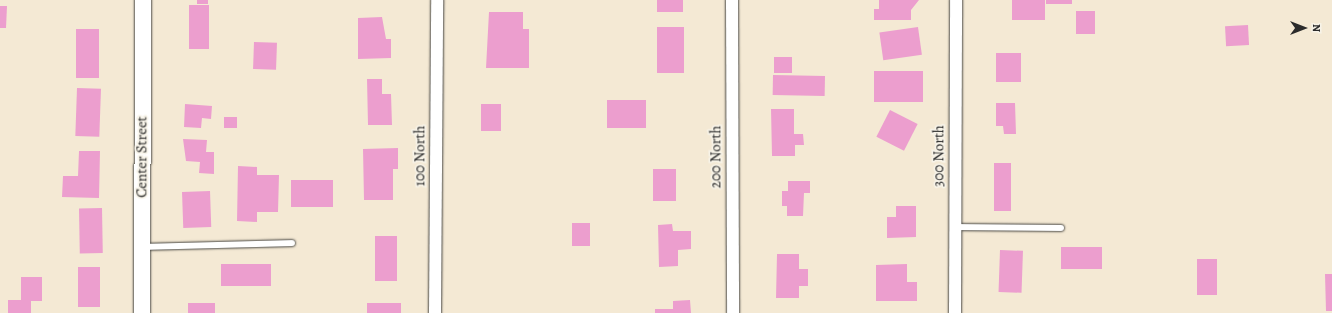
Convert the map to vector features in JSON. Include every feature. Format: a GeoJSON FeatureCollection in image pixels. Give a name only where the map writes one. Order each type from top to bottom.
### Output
{"type":"FeatureCollection","features":[{"type":"Feature","properties":{"kind":"street","name":"Center Street"},"geometry":{"type":"LineString","coordinates":[[142,313],[143,0]]}},
{"type":"Feature","properties":{"kind":"street","name":"100 North"},"geometry":{"type":"LineString","coordinates":[[435,313],[436,0]]}},
{"type":"Feature","properties":{"kind":"street","name":"200 North"},"geometry":{"type":"LineString","coordinates":[[732,0],[733,313]]}},
{"type":"Feature","properties":{"kind":"street","name":"300 North"},"geometry":{"type":"LineString","coordinates":[[955,313],[954,226],[956,0]]}},
{"type":"Feature","properties":{"kind":"lane"},"geometry":{"type":"LineString","coordinates":[[954,226],[1061,228]]}},
{"type":"Feature","properties":{"kind":"lane"},"geometry":{"type":"LineString","coordinates":[[143,247],[292,243]]}},
{"type":"Feature","properties":{"kind":"building"},"geometry":{"type":"Polygon","coordinates":[[[197,0],[208,0],[208,4],[197,4],[197,0]]]}},
{"type":"Feature","properties":{"kind":"building"},"geometry":{"type":"Polygon","coordinates":[[[657,0],[683,0],[683,12],[657,12],[657,0]]]}},
{"type":"Feature","properties":{"kind":"building"},"geometry":{"type":"Polygon","coordinates":[[[879,0],[919,0],[911,10],[911,20],[874,20],[874,9],[879,9],[879,0]]]}},
{"type":"Feature","properties":{"kind":"building"},"geometry":{"type":"Polygon","coordinates":[[[1012,0],[1045,0],[1045,20],[1012,20],[1012,0]]]}},
{"type":"Feature","properties":{"kind":"building"},"geometry":{"type":"Polygon","coordinates":[[[1046,0],[1072,0],[1072,4],[1046,4],[1046,0]]]}},
{"type":"Feature","properties":{"kind":"building"},"geometry":{"type":"Polygon","coordinates":[[[189,5],[209,5],[209,49],[189,49],[189,5]]]}},
{"type":"Feature","properties":{"kind":"building"},"geometry":{"type":"Polygon","coordinates":[[[0,6],[7,6],[6,28],[0,28],[0,6]]]}},
{"type":"Feature","properties":{"kind":"building"},"geometry":{"type":"Polygon","coordinates":[[[1076,11],[1095,11],[1095,34],[1076,34],[1076,11]]]}},
{"type":"Feature","properties":{"kind":"building"},"geometry":{"type":"Polygon","coordinates":[[[489,12],[523,12],[523,29],[529,29],[529,68],[486,68],[489,12]]]}},
{"type":"Feature","properties":{"kind":"building"},"geometry":{"type":"Polygon","coordinates":[[[382,17],[386,39],[391,39],[391,58],[358,59],[358,18],[382,17]]]}},
{"type":"Feature","properties":{"kind":"building"},"geometry":{"type":"Polygon","coordinates":[[[1248,25],[1249,45],[1226,46],[1225,26],[1248,25]]]}},
{"type":"Feature","properties":{"kind":"building"},"geometry":{"type":"Polygon","coordinates":[[[657,27],[684,27],[684,73],[657,73],[657,27]]]}},
{"type":"Feature","properties":{"kind":"building"},"geometry":{"type":"Polygon","coordinates":[[[918,27],[922,55],[883,60],[879,32],[918,27]]]}},
{"type":"Feature","properties":{"kind":"building"},"geometry":{"type":"Polygon","coordinates":[[[76,29],[99,29],[99,78],[76,78],[76,29]]]}},
{"type":"Feature","properties":{"kind":"building"},"geometry":{"type":"Polygon","coordinates":[[[254,42],[277,43],[276,70],[253,69],[254,42]]]}},
{"type":"Feature","properties":{"kind":"building"},"geometry":{"type":"Polygon","coordinates":[[[996,53],[1021,53],[1021,82],[996,82],[996,53]]]}},
{"type":"Feature","properties":{"kind":"building"},"geometry":{"type":"Polygon","coordinates":[[[774,57],[792,57],[792,73],[774,73],[774,57]]]}},
{"type":"Feature","properties":{"kind":"building"},"geometry":{"type":"Polygon","coordinates":[[[874,71],[923,71],[923,102],[874,102],[874,71]]]}},
{"type":"Feature","properties":{"kind":"building"},"geometry":{"type":"Polygon","coordinates":[[[773,75],[825,76],[825,96],[773,95],[773,75]]]}},
{"type":"Feature","properties":{"kind":"building"},"geometry":{"type":"Polygon","coordinates":[[[367,79],[382,79],[382,94],[391,94],[392,125],[368,125],[367,79]]]}},
{"type":"Feature","properties":{"kind":"building"},"geometry":{"type":"Polygon","coordinates":[[[77,88],[101,89],[99,137],[75,136],[77,88]]]}},
{"type":"Feature","properties":{"kind":"building"},"geometry":{"type":"Polygon","coordinates":[[[607,100],[646,100],[646,128],[607,128],[607,100]]]}},
{"type":"Feature","properties":{"kind":"building"},"geometry":{"type":"Polygon","coordinates":[[[996,103],[1015,103],[1016,134],[1004,134],[1003,126],[996,126],[996,103]]]}},
{"type":"Feature","properties":{"kind":"building"},"geometry":{"type":"Polygon","coordinates":[[[185,104],[212,106],[211,119],[202,118],[201,128],[184,127],[185,104]]]}},
{"type":"Feature","properties":{"kind":"building"},"geometry":{"type":"Polygon","coordinates":[[[481,104],[501,104],[501,131],[481,131],[481,104]]]}},
{"type":"Feature","properties":{"kind":"building"},"geometry":{"type":"Polygon","coordinates":[[[771,109],[794,109],[794,134],[803,134],[804,145],[795,145],[795,156],[772,156],[771,109]]]}},
{"type":"Feature","properties":{"kind":"building"},"geometry":{"type":"Polygon","coordinates":[[[890,110],[918,124],[904,151],[876,137],[890,110]]]}},
{"type":"Feature","properties":{"kind":"building"},"geometry":{"type":"Polygon","coordinates":[[[224,117],[237,117],[237,128],[224,128],[224,117]]]}},
{"type":"Feature","properties":{"kind":"building"},"geometry":{"type":"Polygon","coordinates":[[[183,139],[207,140],[206,152],[214,152],[214,174],[199,173],[200,162],[186,161],[183,139]]]}},
{"type":"Feature","properties":{"kind":"building"},"geometry":{"type":"Polygon","coordinates":[[[398,148],[398,169],[393,169],[393,200],[364,200],[363,149],[398,148]]]}},
{"type":"Feature","properties":{"kind":"building"},"geometry":{"type":"Polygon","coordinates":[[[79,151],[100,151],[99,198],[62,197],[63,176],[78,176],[79,151]]]}},
{"type":"Feature","properties":{"kind":"building"},"geometry":{"type":"Polygon","coordinates":[[[994,163],[1011,163],[1011,211],[994,211],[994,163]]]}},
{"type":"Feature","properties":{"kind":"building"},"geometry":{"type":"Polygon","coordinates":[[[238,166],[257,167],[257,175],[279,175],[278,212],[257,212],[257,222],[237,221],[238,166]]]}},
{"type":"Feature","properties":{"kind":"building"},"geometry":{"type":"Polygon","coordinates":[[[653,169],[676,169],[676,201],[653,201],[653,169]]]}},
{"type":"Feature","properties":{"kind":"building"},"geometry":{"type":"Polygon","coordinates":[[[291,180],[333,180],[333,207],[291,207],[291,180]]]}},
{"type":"Feature","properties":{"kind":"building"},"geometry":{"type":"Polygon","coordinates":[[[788,181],[810,181],[810,193],[804,193],[803,216],[787,216],[787,206],[782,206],[782,191],[788,191],[788,181]]]}},
{"type":"Feature","properties":{"kind":"building"},"geometry":{"type":"Polygon","coordinates":[[[210,191],[211,227],[183,228],[182,192],[210,191]]]}},
{"type":"Feature","properties":{"kind":"building"},"geometry":{"type":"Polygon","coordinates":[[[896,206],[916,206],[916,237],[887,238],[887,217],[896,217],[896,206]]]}},
{"type":"Feature","properties":{"kind":"building"},"geometry":{"type":"Polygon","coordinates":[[[79,208],[102,208],[103,253],[80,253],[79,208]]]}},
{"type":"Feature","properties":{"kind":"building"},"geometry":{"type":"Polygon","coordinates":[[[572,223],[590,223],[590,246],[572,246],[572,223]]]}},
{"type":"Feature","properties":{"kind":"building"},"geometry":{"type":"Polygon","coordinates":[[[672,224],[673,231],[691,231],[691,249],[678,250],[678,266],[659,267],[658,225],[672,224]]]}},
{"type":"Feature","properties":{"kind":"building"},"geometry":{"type":"Polygon","coordinates":[[[375,236],[397,236],[397,281],[375,281],[375,236]]]}},
{"type":"Feature","properties":{"kind":"building"},"geometry":{"type":"Polygon","coordinates":[[[1061,247],[1102,247],[1102,269],[1061,269],[1061,247]]]}},
{"type":"Feature","properties":{"kind":"building"},"geometry":{"type":"Polygon","coordinates":[[[1000,250],[1023,251],[1022,293],[999,292],[1000,250]]]}},
{"type":"Feature","properties":{"kind":"building"},"geometry":{"type":"Polygon","coordinates":[[[777,254],[799,254],[799,269],[808,269],[808,286],[799,286],[799,298],[776,298],[777,254]]]}},
{"type":"Feature","properties":{"kind":"building"},"geometry":{"type":"Polygon","coordinates":[[[1197,259],[1217,259],[1217,295],[1197,295],[1197,259]]]}},
{"type":"Feature","properties":{"kind":"building"},"geometry":{"type":"Polygon","coordinates":[[[221,264],[271,264],[271,286],[221,286],[221,264]]]}},
{"type":"Feature","properties":{"kind":"building"},"geometry":{"type":"Polygon","coordinates":[[[907,264],[907,282],[917,282],[917,301],[876,301],[876,265],[907,264]]]}},
{"type":"Feature","properties":{"kind":"building"},"geometry":{"type":"Polygon","coordinates":[[[78,267],[100,267],[100,307],[78,307],[78,267]]]}},
{"type":"Feature","properties":{"kind":"building"},"geometry":{"type":"Polygon","coordinates":[[[1325,274],[1332,274],[1332,311],[1326,311],[1325,274]]]}},
{"type":"Feature","properties":{"kind":"building"},"geometry":{"type":"Polygon","coordinates":[[[21,277],[42,277],[42,301],[31,301],[31,313],[8,313],[8,300],[21,300],[21,277]]]}},
{"type":"Feature","properties":{"kind":"building"},"geometry":{"type":"Polygon","coordinates":[[[690,300],[691,313],[655,313],[655,309],[673,309],[673,301],[690,300]]]}},
{"type":"Feature","properties":{"kind":"building"},"geometry":{"type":"Polygon","coordinates":[[[188,303],[215,303],[215,313],[188,313],[188,303]]]}},
{"type":"Feature","properties":{"kind":"building"},"geometry":{"type":"Polygon","coordinates":[[[367,303],[401,303],[401,313],[367,313],[367,303]]]}}]}
